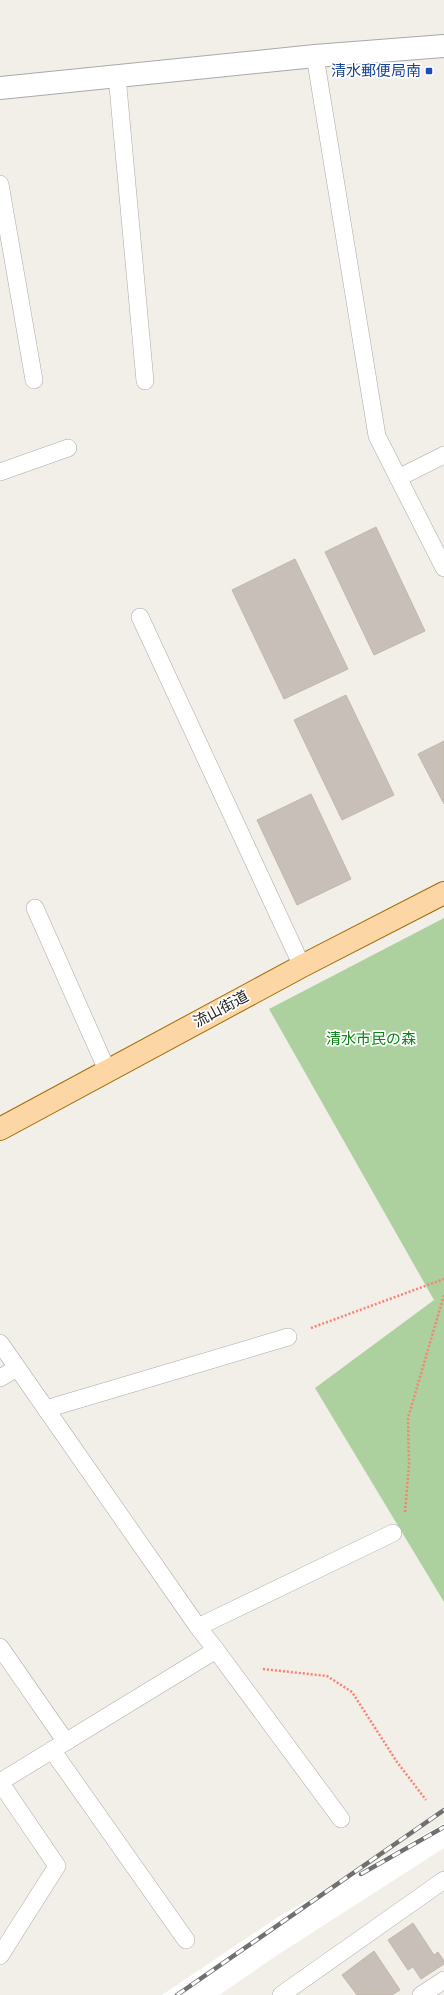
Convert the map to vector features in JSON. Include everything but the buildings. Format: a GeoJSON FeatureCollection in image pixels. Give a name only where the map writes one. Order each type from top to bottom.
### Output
{"type":"FeatureCollection","features":[{"type":"Feature","properties":{"kind":"main road","name":"流山街道"},"geometry":{"type":"LineString","coordinates":[[0,1129],[302,966],[444,893]]}},
{"type":"Feature","properties":{"kind":"street"},"geometry":{"type":"LineString","coordinates":[[0,88],[315,56],[444,46]]}},
{"type":"Feature","properties":{"kind":"lane"},"geometry":{"type":"LineString","coordinates":[[315,56],[377,436],[444,568]]}},
{"type":"Feature","properties":{"kind":"lane"},"geometry":{"type":"LineString","coordinates":[[116,76],[145,382]]}},
{"type":"Feature","properties":{"kind":"lane"},"geometry":{"type":"LineString","coordinates":[[0,184],[34,380]]}},
{"type":"Feature","properties":{"kind":"lane"},"geometry":{"type":"LineString","coordinates":[[0,472],[68,448]]}},
{"type":"Feature","properties":{"kind":"lane"},"geometry":{"type":"LineString","coordinates":[[398,478],[444,455]]}},
{"type":"Feature","properties":{"kind":"lane"},"geometry":{"type":"LineString","coordinates":[[140,617],[302,966]]}},
{"type":"Feature","properties":{"kind":"lane"},"geometry":{"type":"LineString","coordinates":[[35,908],[107,1070]]}},
{"type":"Feature","properties":{"kind":"lane"},"geometry":{"type":"LineString","coordinates":[[46,1409],[288,1337]]}},
{"type":"Feature","properties":{"kind":"lane"},"geometry":{"type":"LineString","coordinates":[[0,1344],[198,1627],[341,1819]]}},
{"type":"Feature","properties":{"kind":"lane"},"geometry":{"type":"LineString","coordinates":[[0,1378],[17,1368]]}},
{"type":"Feature","properties":{"kind":"lane"},"geometry":{"type":"LineString","coordinates":[[198,1627],[393,1532]]}},
{"type":"Feature","properties":{"kind":"lane"},"geometry":{"type":"LineString","coordinates":[[0,1647],[59,1746],[186,1940]]}},
{"type":"Feature","properties":{"kind":"lane"},"geometry":{"type":"LineString","coordinates":[[0,1956],[57,1866],[0,1782],[216,1650]]}},
{"type":"Feature","properties":{"kind":"lane"},"geometry":{"type":"LineString","coordinates":[[281,1995],[444,1880]]}},
{"type":"Feature","properties":{"kind":"lane"},"geometry":{"type":"LineString","coordinates":[[421,1995],[444,1980]]}},
{"type":"Feature","properties":{"kind":"path"},"geometry":{"type":"LineString","coordinates":[[288,1337],[444,1279]]}},
{"type":"Feature","properties":{"kind":"path"},"geometry":{"type":"LineString","coordinates":[[393,1532],[405,1516],[409,1465],[408,1418],[444,1295]]}},
{"type":"Feature","properties":{"kind":"path"},"geometry":{"type":"LineString","coordinates":[[261,1668],[327,1676],[352,1692],[397,1762],[426,1800]]}},
{"type":"Feature","properties":{"kind":"green space","name":"清水市民の森"},"geometry":{"type":"Polygon","coordinates":[[[444,918],[444,1602],[315,1388],[434,1300],[269,1009],[444,918]]]}},
{"type":"Feature","properties":{"kind":"pier"},"geometry":{"type":"Polygon","coordinates":[[[444,1823],[444,1848],[282,1952],[219,1995],[162,1995],[278,1917],[444,1823]]]}},
{"type":"Feature","properties":{"kind":"railway"},"geometry":{"type":"LineString","coordinates":[[177,1995],[444,1810]]}},
{"type":"Feature","properties":{"kind":"railway"},"geometry":{"type":"LineString","coordinates":[[361,1874],[444,1827]]}},
{"type":"Feature","properties":{"kind":"place","name":"清水郵便局南"},"geometry":{"type":"Point","coordinates":[429,71]}}]}
